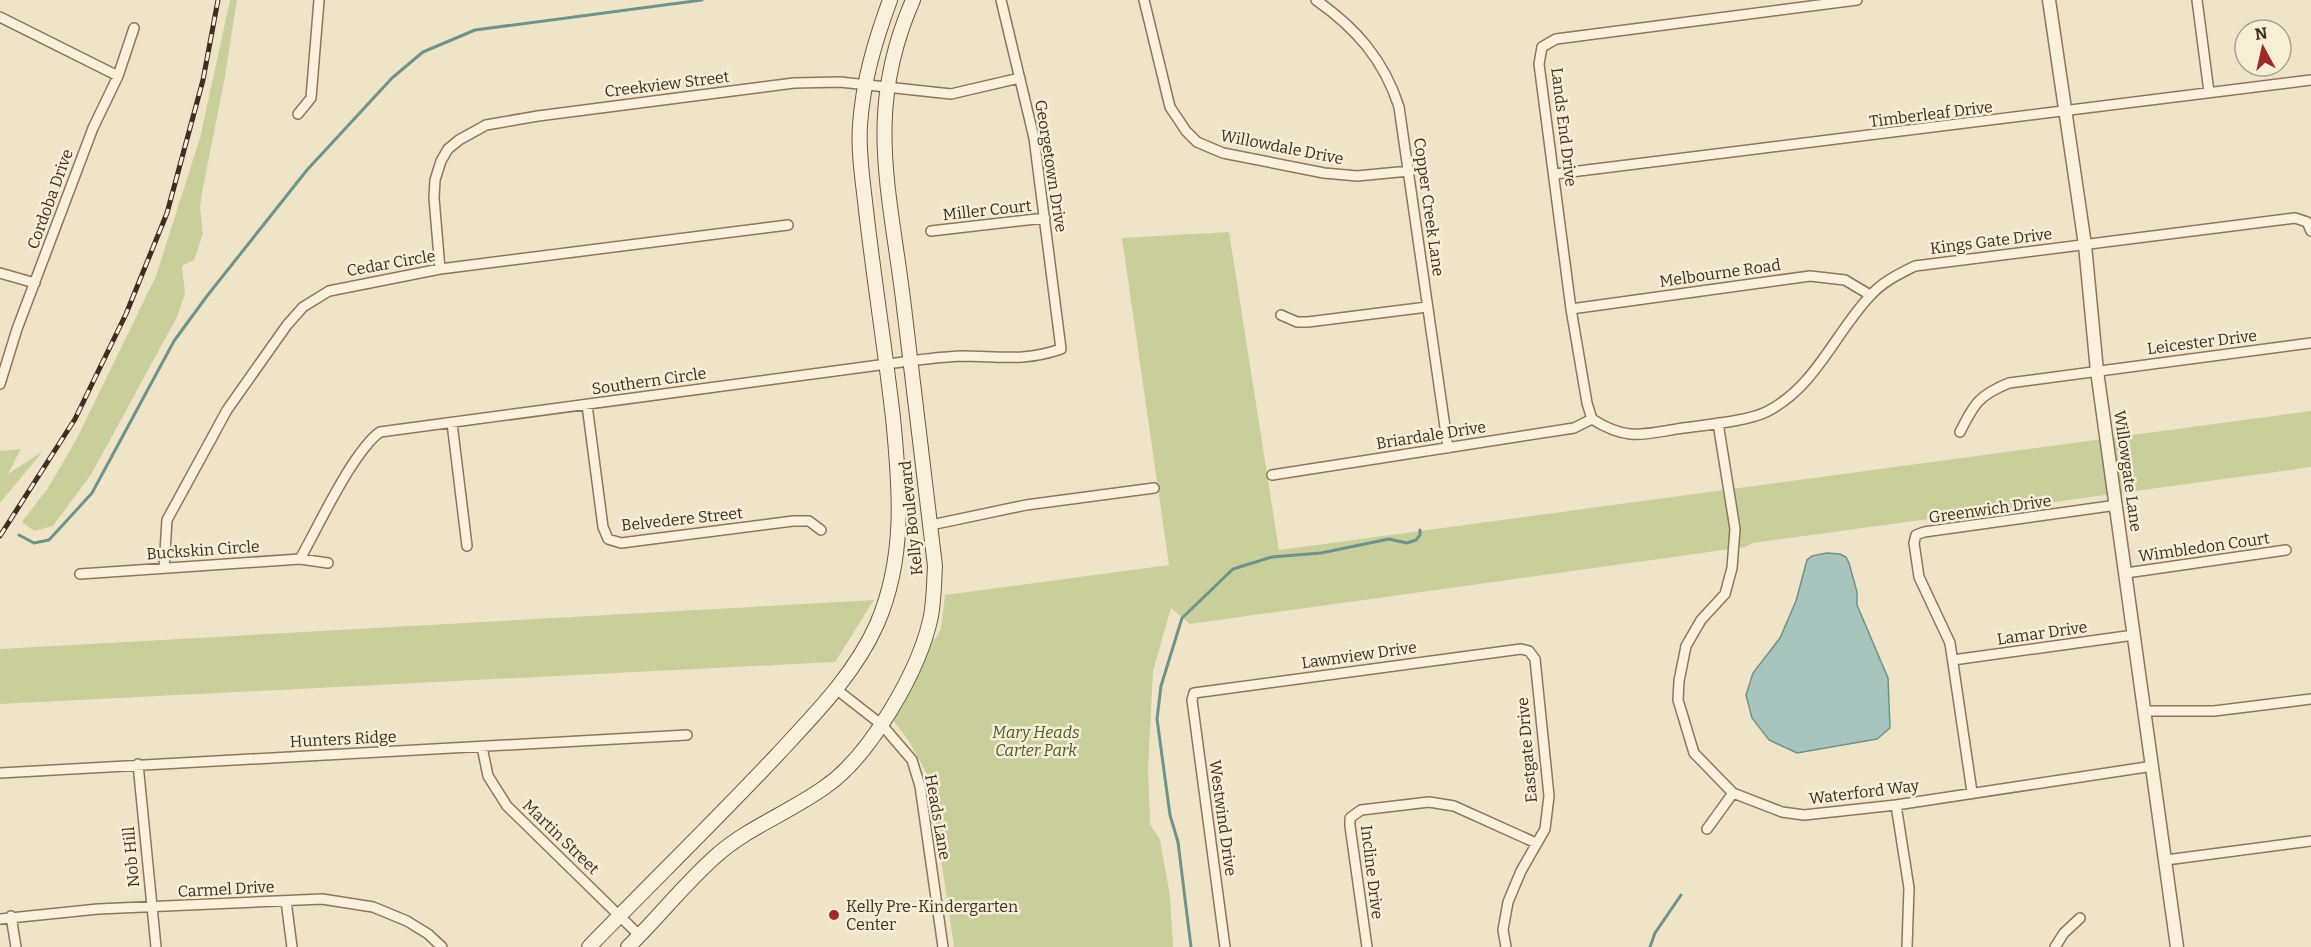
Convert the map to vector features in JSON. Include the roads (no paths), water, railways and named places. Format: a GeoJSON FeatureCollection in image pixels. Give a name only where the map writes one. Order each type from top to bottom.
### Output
{"type":"FeatureCollection","features":[{"type":"Feature","properties":{"kind":"main road","name":"Kelly Boulevard"},"geometry":{"type":"LineString","coordinates":[[589,947],[758,775],[836,689],[862,652],[877,624],[895,565],[900,499],[887,364],[861,164],[860,126],[865,84],[890,0]]}},
{"type":"Feature","properties":{"kind":"main road","name":"Kelly Boulevard"},"geometry":{"type":"LineString","coordinates":[[628,947],[717,855],[750,831],[827,786],[861,752],[882,725],[913,667],[931,616],[935,566],[931,525],[884,163],[887,87],[897,36],[913,0]]}},
{"type":"Feature","properties":{"kind":"street"},"geometry":{"type":"LineString","coordinates":[[298,114],[311,98],[318,0]]}},
{"type":"Feature","properties":{"kind":"street","name":"Georgetown Drive"},"geometry":{"type":"LineString","coordinates":[[1001,0],[1035,138],[1061,339]]}},
{"type":"Feature","properties":{"kind":"street","name":"Willowdale Drive"},"geometry":{"type":"LineString","coordinates":[[1144,0],[1170,107],[1186,131],[1197,142],[1223,153],[1324,173],[1357,176],[1409,171]]}},
{"type":"Feature","properties":{"kind":"street","name":"Copper Creek Lane"},"geometry":{"type":"LineString","coordinates":[[1316,0],[1346,22],[1365,42],[1381,64],[1399,107],[1448,448]]}},
{"type":"Feature","properties":{"kind":"street","name":"Lands End Drive"},"geometry":{"type":"LineString","coordinates":[[1592,419],[1571,309],[1539,64],[1542,47],[1556,39],[1857,0]]}},
{"type":"Feature","properties":{"kind":"street","name":"Willowgate Lane"},"geometry":{"type":"LineString","coordinates":[[2049,0],[2085,245],[2097,371],[2177,947]]}},
{"type":"Feature","properties":{"kind":"street"},"geometry":{"type":"LineString","coordinates":[[2197,0],[2209,92]]}},
{"type":"Feature","properties":{"kind":"street"},"geometry":{"type":"LineString","coordinates":[[0,17],[118,76]]}},
{"type":"Feature","properties":{"kind":"street","name":"Cordoba Drive"},"geometry":{"type":"LineString","coordinates":[[0,384],[93,128],[118,76],[134,28]]}},
{"type":"Feature","properties":{"kind":"street","name":"Creekview Street"},"geometry":{"type":"LineString","coordinates":[[440,269],[434,198],[435,180],[441,161],[448,149],[475,129],[498,121],[794,83],[865,84],[951,94],[1020,78]]}},
{"type":"Feature","properties":{"kind":"street","name":"Timberleaf Drive"},"geometry":{"type":"LineString","coordinates":[[1555,174],[2311,80]]}},
{"type":"Feature","properties":{"kind":"street","name":"Miller Court"},"geometry":{"type":"LineString","coordinates":[[931,231],[1045,218]]}},
{"type":"Feature","properties":{"kind":"street","name":"Kings Gate Drive"},"geometry":{"type":"LineString","coordinates":[[1592,419],[1613,433],[1637,436],[1766,413],[1787,399],[1829,353],[1870,295],[1892,277],[1915,266],[2295,218],[2307,222],[2311,231]]}},
{"type":"Feature","properties":{"kind":"street","name":"Cedar Circle"},"geometry":{"type":"LineString","coordinates":[[164,567],[166,520],[227,410],[257,365],[303,307],[329,291],[350,285],[440,269],[788,225]]}},
{"type":"Feature","properties":{"kind":"street"},"geometry":{"type":"LineString","coordinates":[[0,273],[35,283]]}},
{"type":"Feature","properties":{"kind":"street","name":"Melbourne Road"},"geometry":{"type":"LineString","coordinates":[[1571,309],[1810,276],[1845,280],[1870,295]]}},
{"type":"Feature","properties":{"kind":"street"},"geometry":{"type":"LineString","coordinates":[[1281,315],[1297,322],[1308,322],[1427,307]]}},
{"type":"Feature","properties":{"kind":"street","name":"Southern Circle"},"geometry":{"type":"LineString","coordinates":[[300,559],[336,494],[380,432],[910,361],[961,356],[1007,359],[1043,355],[1061,349],[1061,339]]}},
{"type":"Feature","properties":{"kind":"street","name":"Leicester Drive"},"geometry":{"type":"LineString","coordinates":[[1960,432],[1973,405],[1991,390],[2009,383],[2311,343]]}},
{"type":"Feature","properties":{"kind":"street","name":"Belvedere Street"},"geometry":{"type":"LineString","coordinates":[[586,405],[603,528],[608,539],[621,543],[793,521],[809,521],[821,530]]}},
{"type":"Feature","properties":{"kind":"street","name":"Briardale Drive"},"geometry":{"type":"LineString","coordinates":[[1272,475],[1574,428],[1592,419]]}},
{"type":"Feature","properties":{"kind":"street"},"geometry":{"type":"LineString","coordinates":[[452,423],[467,546]]}},
{"type":"Feature","properties":{"kind":"street","name":"Waterford Way"},"geometry":{"type":"LineString","coordinates":[[1718,423],[1735,529],[1732,568],[1725,594],[1701,620],[1686,646],[1678,700],[1694,753],[1733,793],[1782,812],[1804,815],[1896,804],[2153,766]]}},
{"type":"Feature","properties":{"kind":"street"},"geometry":{"type":"LineString","coordinates":[[931,525],[1026,505],[1154,488]]}},
{"type":"Feature","properties":{"kind":"street","name":"Greenwich Drive"},"geometry":{"type":"LineString","coordinates":[[1972,792],[1953,660],[1946,629],[1927,598],[1919,577],[1914,543],[1916,536],[1924,532],[2117,505]]}},
{"type":"Feature","properties":{"kind":"street","name":"Wimbledon Court"},"geometry":{"type":"LineString","coordinates":[[2126,573],[2286,550]]}},
{"type":"Feature","properties":{"kind":"street","name":"Buckskin Circle"},"geometry":{"type":"LineString","coordinates":[[80,574],[300,559],[328,563]]}},
{"type":"Feature","properties":{"kind":"street","name":"Lamar Drive"},"geometry":{"type":"LineString","coordinates":[[1953,660],[2134,634]]}},
{"type":"Feature","properties":{"kind":"street","name":"Lawnview Drive"},"geometry":{"type":"LineString","coordinates":[[1194,693],[1521,649],[1528,651]]}},
{"type":"Feature","properties":{"kind":"street","name":"Eastgate Drive"},"geometry":{"type":"LineString","coordinates":[[1506,947],[1503,930],[1506,908],[1512,890],[1545,829],[1549,796],[1535,659],[1528,651]]}},
{"type":"Feature","properties":{"kind":"street","name":"Heads Lane"},"geometry":{"type":"LineString","coordinates":[[836,689],[882,725],[912,760],[921,786],[943,947]]}},
{"type":"Feature","properties":{"kind":"street","name":"Westwind Drive"},"geometry":{"type":"LineString","coordinates":[[1194,693],[1192,700],[1225,947]]}},
{"type":"Feature","properties":{"kind":"street"},"geometry":{"type":"LineString","coordinates":[[2145,711],[2214,711],[2311,699]]}},
{"type":"Feature","properties":{"kind":"street","name":"Hunters Ridge"},"geometry":{"type":"LineString","coordinates":[[0,773],[687,735]]}},
{"type":"Feature","properties":{"kind":"street","name":"Martin Street"},"geometry":{"type":"LineString","coordinates":[[482,747],[488,776],[507,806],[640,936]]}},
{"type":"Feature","properties":{"kind":"street","name":"Nob Hill"},"geometry":{"type":"LineString","coordinates":[[138,764],[156,947]]}},
{"type":"Feature","properties":{"kind":"street"},"geometry":{"type":"LineString","coordinates":[[1707,829],[1733,793]]}},
{"type":"Feature","properties":{"kind":"street","name":"Incline Drive"},"geometry":{"type":"LineString","coordinates":[[1367,947],[1350,826],[1350,818],[1361,810],[1429,802],[1454,806],[1536,843]]}},
{"type":"Feature","properties":{"kind":"street"},"geometry":{"type":"LineString","coordinates":[[1896,804],[1909,888],[1907,947]]}},
{"type":"Feature","properties":{"kind":"street"},"geometry":{"type":"LineString","coordinates":[[2166,860],[2311,841]]}},
{"type":"Feature","properties":{"kind":"street","name":"Carmel Drive"},"geometry":{"type":"LineString","coordinates":[[0,919],[11,916],[151,907],[322,899],[373,908],[408,921],[428,934],[442,947]]}},
{"type":"Feature","properties":{"kind":"street"},"geometry":{"type":"LineString","coordinates":[[286,901],[292,947]]}},
{"type":"Feature","properties":{"kind":"street"},"geometry":{"type":"LineString","coordinates":[[11,916],[16,947]]}},
{"type":"Feature","properties":{"kind":"street"},"geometry":{"type":"LineString","coordinates":[[2055,947],[2064,933],[2080,918]]}},
{"type":"Feature","properties":{"kind":"water"},"geometry":{"type":"Polygon","coordinates":[[[1827,553],[1840,554],[1846,557],[1849,563],[1857,592],[1857,605],[1888,678],[1890,728],[1877,739],[1797,753],[1769,740],[1752,718],[1746,695],[1753,673],[1780,638],[1796,601],[1807,560],[1812,556],[1827,553]]]}},
{"type":"Feature","properties":{"kind":"waterway"},"geometry":{"type":"LineString","coordinates":[[19,535],[34,543],[49,540],[92,493],[174,341],[207,296],[307,170],[392,78],[423,52],[475,30],[702,0]]}},
{"type":"Feature","properties":{"kind":"waterway"},"geometry":{"type":"LineString","coordinates":[[1191,947],[1178,842],[1170,815],[1157,719],[1161,686],[1182,618],[1233,569],[1272,557],[1321,553],[1389,539],[1407,543],[1416,540],[1420,535],[1420,530]]}},
{"type":"Feature","properties":{"kind":"waterway"},"geometry":{"type":"LineString","coordinates":[[1650,947],[1655,933],[1681,895]]}},
{"type":"Feature","properties":{"kind":"railway"},"geometry":{"type":"LineString","coordinates":[[0,536],[75,419],[126,314],[167,213],[203,80],[218,0]]}},
{"type":"Feature","properties":{"kind":"place","name":"Kelly Pre-Kindergarten Center"},"geometry":{"type":"Point","coordinates":[834,915]}},
{"type":"Feature","properties":{"kind":"park label","name":"Mary Heads Carter Park"},"geometry":{"type":"Point","coordinates":[1036,741]}}]}
